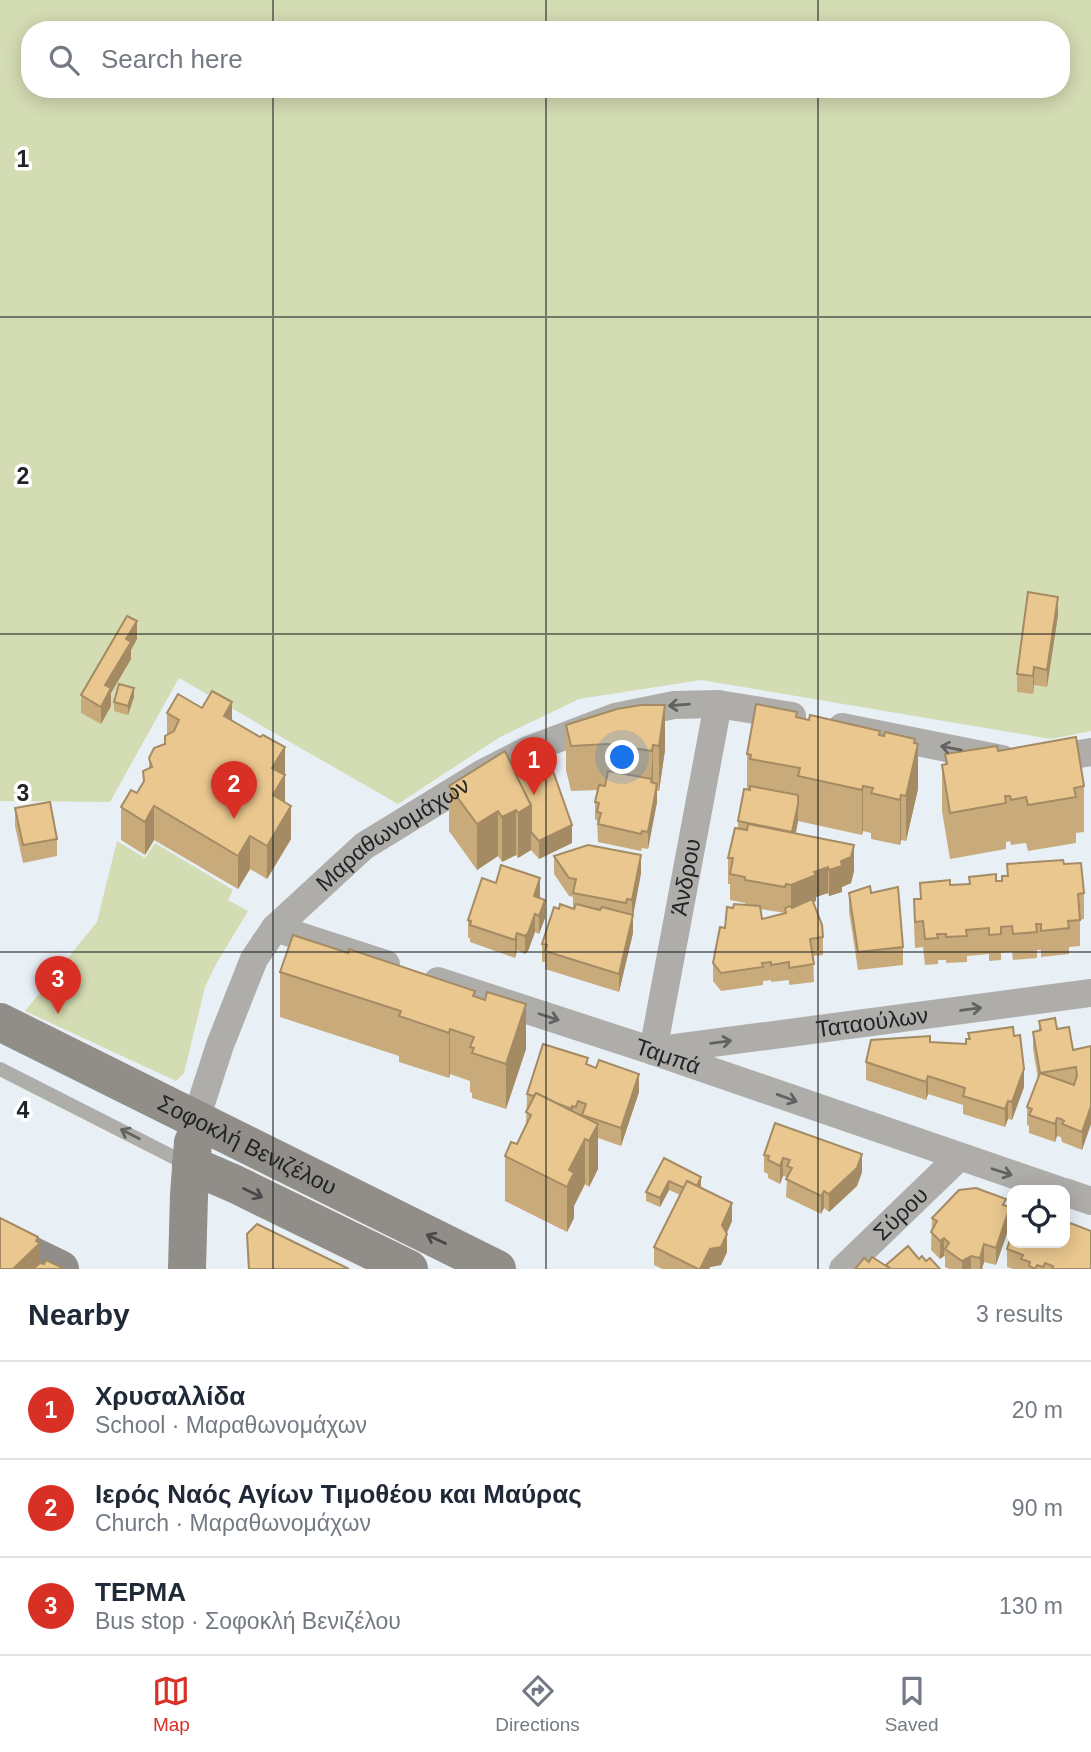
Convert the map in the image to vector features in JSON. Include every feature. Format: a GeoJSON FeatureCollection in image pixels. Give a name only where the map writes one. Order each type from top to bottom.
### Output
{"type":"FeatureCollection","features":[{"type":"Feature","properties":{"kind":"street","name":"Μαραθωνομάχων"},"geometry":{"type":"LineString","coordinates":[[196,1119],[220,1045],[254,959],[275,928],[363,846],[528,750],[615,717],[674,705],[718,704],[753,708],[1003,759],[1032,761],[1091,752]]}},
{"type":"Feature","properties":{"kind":"street","name":"Άνδρου"},"geometry":{"type":"LineString","coordinates":[[653,1051],[718,704]]}},
{"type":"Feature","properties":{"kind":"street","name":"Ταμπά"},"geometry":{"type":"LineString","coordinates":[[275,928],[653,1051],[958,1158],[1043,1185]]}},
{"type":"Feature","properties":{"kind":"street","name":"Ταταούλων"},"geometry":{"type":"LineString","coordinates":[[653,1051],[1091,993]]}},
{"type":"Feature","properties":{"kind":"street","name":"Σοφοκλή Βενιζέλου"},"geometry":{"type":"LineString","coordinates":[[0,1021],[497,1269]]}},
{"type":"Feature","properties":{"kind":"street"},"geometry":{"type":"LineString","coordinates":[[187,1269],[191,1165],[196,1119]]}},
{"type":"Feature","properties":{"kind":"street","name":"Σύρου"},"geometry":{"type":"LineString","coordinates":[[843,1269],[958,1158]]}},
{"type":"Feature","properties":{"kind":"street","name":"Σοφοκλή Βενιζέλου"},"geometry":{"type":"LineString","coordinates":[[191,1165],[410,1269]]}},
{"type":"Feature","properties":{"kind":"street"},"geometry":{"type":"LineString","coordinates":[[1070,1194],[1091,1201]]}},
{"type":"Feature","properties":{"kind":"street"},"geometry":{"type":"LineString","coordinates":[[0,1240],[60,1269]]}},
{"type":"Feature","properties":{"kind":"lane","name":"Σοφοκλή Βενιζέλου"},"geometry":{"type":"LineString","coordinates":[[0,1069],[191,1165]]}},
{"type":"Feature","properties":{"kind":"green space"},"geometry":{"type":"Polygon","coordinates":[[[0,0],[1091,0],[1091,731],[1051,739],[701,680],[579,699],[500,737],[398,804],[179,678],[110,802],[0,803],[0,0]]]}},
{"type":"Feature","properties":{"kind":"green space"},"geometry":{"type":"Polygon","coordinates":[[[117,841],[145,858],[155,843],[233,890],[228,900],[248,911],[205,987],[184,1073],[176,1081],[25,1011],[97,922],[117,841]]]}},
{"type":"Feature","properties":{"kind":"building"},"geometry":{"type":"Polygon","coordinates":[[[1028,592],[1058,597],[1047,670],[1034,667],[1033,676],[1017,674],[1028,592]]]}},
{"type":"Feature","properties":{"kind":"building"},"geometry":{"type":"Polygon","coordinates":[[[127,616],[137,621],[126,639],[131,642],[105,685],[111,688],[101,707],[81,695],[127,616]]]}},
{"type":"Feature","properties":{"kind":"building"},"geometry":{"type":"Polygon","coordinates":[[[119,684],[134,688],[128,706],[114,702],[119,684]]]}},
{"type":"Feature","properties":{"kind":"building"},"geometry":{"type":"Polygon","coordinates":[[[212,691],[232,702],[224,716],[260,737],[263,735],[285,747],[272,768],[285,775],[273,795],[291,806],[267,846],[250,836],[238,856],[154,806],[145,822],[121,807],[131,790],[137,793],[144,781],[143,771],[152,767],[149,758],[154,748],[165,744],[165,736],[174,731],[179,720],[167,713],[178,694],[202,708],[212,691]]]}},
{"type":"Feature","properties":{"kind":"building"},"geometry":{"type":"Polygon","coordinates":[[[756,704],[797,712],[796,717],[809,720],[810,715],[880,731],[879,735],[884,736],[885,732],[915,739],[914,743],[918,744],[906,796],[901,795],[900,800],[871,793],[873,788],[863,786],[862,790],[798,776],[800,768],[750,759],[751,755],[747,754],[756,704]]]}},
{"type":"Feature","properties":{"kind":"building"},"geometry":{"type":"Polygon","coordinates":[[[665,705],[659,746],[653,745],[652,751],[608,744],[571,746],[566,725],[617,709],[665,705]]]}},
{"type":"Feature","properties":{"kind":"building"},"geometry":{"type":"Polygon","coordinates":[[[1076,737],[1084,786],[1074,788],[1076,797],[1028,805],[1026,797],[1011,800],[1010,796],[1005,796],[1006,803],[950,813],[942,765],[947,764],[945,754],[997,746],[998,751],[1076,737]]]}},
{"type":"Feature","properties":{"kind":"building"},"geometry":{"type":"Polygon","coordinates":[[[505,751],[531,805],[518,813],[516,810],[502,817],[498,811],[477,824],[449,786],[505,751]]]}},
{"type":"Feature","properties":{"kind":"building"},"geometry":{"type":"Polygon","coordinates":[[[548,757],[572,825],[539,841],[531,832],[531,805],[515,773],[548,757]]]}},
{"type":"Feature","properties":{"kind":"building"},"geometry":{"type":"Polygon","coordinates":[[[608,771],[652,779],[651,782],[657,784],[648,832],[642,831],[641,834],[598,824],[601,813],[597,812],[599,803],[595,802],[599,785],[605,786],[608,771]]]}},
{"type":"Feature","properties":{"kind":"building"},"geometry":{"type":"Polygon","coordinates":[[[750,786],[798,795],[792,832],[738,821],[744,789],[750,790],[750,786]]]}},
{"type":"Feature","properties":{"kind":"building"},"geometry":{"type":"Polygon","coordinates":[[[50,802],[57,839],[23,845],[15,808],[50,802]]]}},
{"type":"Feature","properties":{"kind":"building"},"geometry":{"type":"Polygon","coordinates":[[[748,824],[854,845],[851,857],[841,861],[842,866],[814,872],[816,875],[791,885],[786,884],[785,887],[745,880],[745,877],[730,874],[733,858],[728,858],[735,828],[747,830],[748,824]]]}},
{"type":"Feature","properties":{"kind":"building"},"geometry":{"type":"Polygon","coordinates":[[[588,845],[641,855],[632,900],[627,899],[626,903],[573,893],[576,879],[569,878],[554,856],[588,845]]]}},
{"type":"Feature","properties":{"kind":"building"},"geometry":{"type":"Polygon","coordinates":[[[1063,860],[1064,864],[1081,863],[1084,893],[1078,894],[1080,920],[1068,921],[1069,928],[1041,931],[1041,924],[1036,924],[1037,932],[1013,934],[1012,926],[1001,927],[1001,934],[989,935],[989,928],[966,930],[967,936],[946,937],[946,934],[937,934],[938,938],[925,939],[923,921],[915,922],[914,899],[921,899],[920,883],[950,880],[950,885],[970,884],[969,877],[996,874],[996,881],[1002,881],[1002,876],[1008,876],[1007,864],[1063,860]]]}},
{"type":"Feature","properties":{"kind":"building"},"geometry":{"type":"Polygon","coordinates":[[[501,865],[540,878],[534,896],[545,900],[539,916],[535,914],[528,933],[525,936],[517,933],[515,940],[470,925],[471,921],[468,920],[482,878],[496,883],[501,865]]]}},
{"type":"Feature","properties":{"kind":"building"},"geometry":{"type":"Polygon","coordinates":[[[870,886],[871,893],[898,887],[903,947],[858,952],[849,893],[870,886]]]}},
{"type":"Feature","properties":{"kind":"building"},"geometry":{"type":"Polygon","coordinates":[[[812,899],[822,925],[823,937],[810,939],[814,964],[789,968],[789,962],[771,965],[771,962],[762,963],[763,967],[721,973],[713,963],[720,927],[725,928],[727,907],[733,908],[734,904],[760,906],[762,919],[786,913],[785,908],[792,908],[812,899]]]}},
{"type":"Feature","properties":{"kind":"building"},"geometry":{"type":"Polygon","coordinates":[[[560,904],[574,909],[576,904],[600,910],[602,907],[633,915],[619,974],[545,951],[547,945],[542,944],[554,907],[559,909],[560,904]]]}},
{"type":"Feature","properties":{"kind":"building"},"geometry":{"type":"Polygon","coordinates":[[[293,935],[348,953],[349,949],[475,991],[473,996],[485,1000],[487,992],[526,1004],[506,1064],[472,1053],[474,1048],[470,1047],[474,1037],[450,1029],[449,1033],[399,1016],[401,1011],[280,972],[293,935]]]}},
{"type":"Feature","properties":{"kind":"building"},"geometry":{"type":"Polygon","coordinates":[[[1055,1018],[1057,1029],[1069,1027],[1073,1050],[1091,1046],[1091,1106],[1082,1132],[1062,1124],[1064,1121],[1061,1119],[1057,1118],[1055,1124],[1029,1115],[1032,1109],[1027,1107],[1040,1073],[1033,1032],[1041,1030],[1039,1021],[1055,1018]],[[1076,1067],[1040,1073],[1074,1085],[1076,1067]]]}},
{"type":"Feature","properties":{"kind":"building"},"geometry":{"type":"Polygon","coordinates":[[[1013,1027],[1014,1036],[1020,1035],[1024,1069],[1012,1102],[1008,1101],[1005,1109],[963,1096],[965,1088],[928,1076],[926,1082],[866,1062],[871,1040],[930,1036],[930,1042],[966,1044],[966,1039],[970,1039],[968,1033],[1013,1027]]]}},
{"type":"Feature","properties":{"kind":"building"},"geometry":{"type":"Polygon","coordinates":[[[543,1044],[588,1058],[586,1064],[596,1068],[599,1060],[639,1074],[621,1128],[582,1115],[586,1104],[578,1101],[572,1109],[536,1093],[534,1096],[527,1094],[543,1044]]]}},
{"type":"Feature","properties":{"kind":"building"},"geometry":{"type":"Polygon","coordinates":[[[536,1093],[598,1124],[589,1141],[585,1139],[569,1170],[574,1173],[567,1187],[505,1156],[511,1142],[517,1144],[531,1115],[526,1112],[536,1093]]]}},
{"type":"Feature","properties":{"kind":"building"},"geometry":{"type":"Polygon","coordinates":[[[775,1123],[862,1154],[857,1168],[829,1194],[824,1191],[821,1196],[786,1179],[792,1168],[787,1166],[790,1160],[783,1158],[780,1166],[764,1155],[775,1123]]]}},
{"type":"Feature","properties":{"kind":"building"},"geometry":{"type":"Polygon","coordinates":[[[664,1158],[701,1177],[697,1186],[687,1181],[684,1188],[669,1181],[660,1198],[646,1192],[664,1158]]]}},
{"type":"Feature","properties":{"kind":"building"},"geometry":{"type":"Polygon","coordinates":[[[687,1181],[732,1203],[722,1225],[727,1234],[721,1247],[710,1249],[700,1269],[654,1247],[687,1181]]]}},
{"type":"Feature","properties":{"kind":"building"},"geometry":{"type":"Polygon","coordinates":[[[976,1188],[1006,1199],[1003,1205],[1007,1206],[1007,1216],[996,1248],[984,1244],[980,1258],[971,1256],[962,1261],[945,1249],[949,1243],[944,1238],[940,1241],[931,1232],[937,1221],[932,1218],[959,1190],[976,1188]]]}},
{"type":"Feature","properties":{"kind":"building"},"geometry":{"type":"Polygon","coordinates":[[[0,1218],[38,1237],[36,1241],[40,1243],[13,1269],[0,1269],[0,1218]]]}},
{"type":"Feature","properties":{"kind":"building"},"geometry":{"type":"Polygon","coordinates":[[[1070,1223],[1091,1231],[1091,1269],[1052,1269],[1053,1266],[1045,1263],[1043,1267],[1037,1265],[1035,1269],[1029,1266],[1030,1262],[1021,1259],[1023,1255],[1007,1249],[1070,1248],[1070,1223]]]}},
{"type":"Feature","properties":{"kind":"building"},"geometry":{"type":"Polygon","coordinates":[[[257,1224],[349,1269],[249,1269],[247,1234],[257,1224]]]}},
{"type":"Feature","properties":{"kind":"building"},"geometry":{"type":"Polygon","coordinates":[[[908,1246],[919,1259],[922,1256],[926,1261],[930,1258],[940,1269],[891,1269],[886,1265],[908,1246]]]}},
{"type":"Feature","properties":{"kind":"building"},"geometry":{"type":"Polygon","coordinates":[[[872,1257],[891,1269],[855,1269],[864,1258],[869,1262],[872,1257]]]}},
{"type":"Feature","properties":{"kind":"building"},"geometry":{"type":"Polygon","coordinates":[[[46,1260],[65,1269],[33,1269],[40,1263],[44,1264],[46,1260]]]}},
{"type":"Feature","properties":{"kind":"place","name":"Χρυσαλλίδα"},"geometry":{"type":"Point","coordinates":[534,795]}},
{"type":"Feature","properties":{"kind":"place","name":"Ιερός Ναός Αγίων Τιμοθέου και Μαύρας"},"geometry":{"type":"Point","coordinates":[234,819]}},
{"type":"Feature","properties":{"kind":"place","name":"ΤΕΡΜΑ"},"geometry":{"type":"Point","coordinates":[58,1014]}}]}
